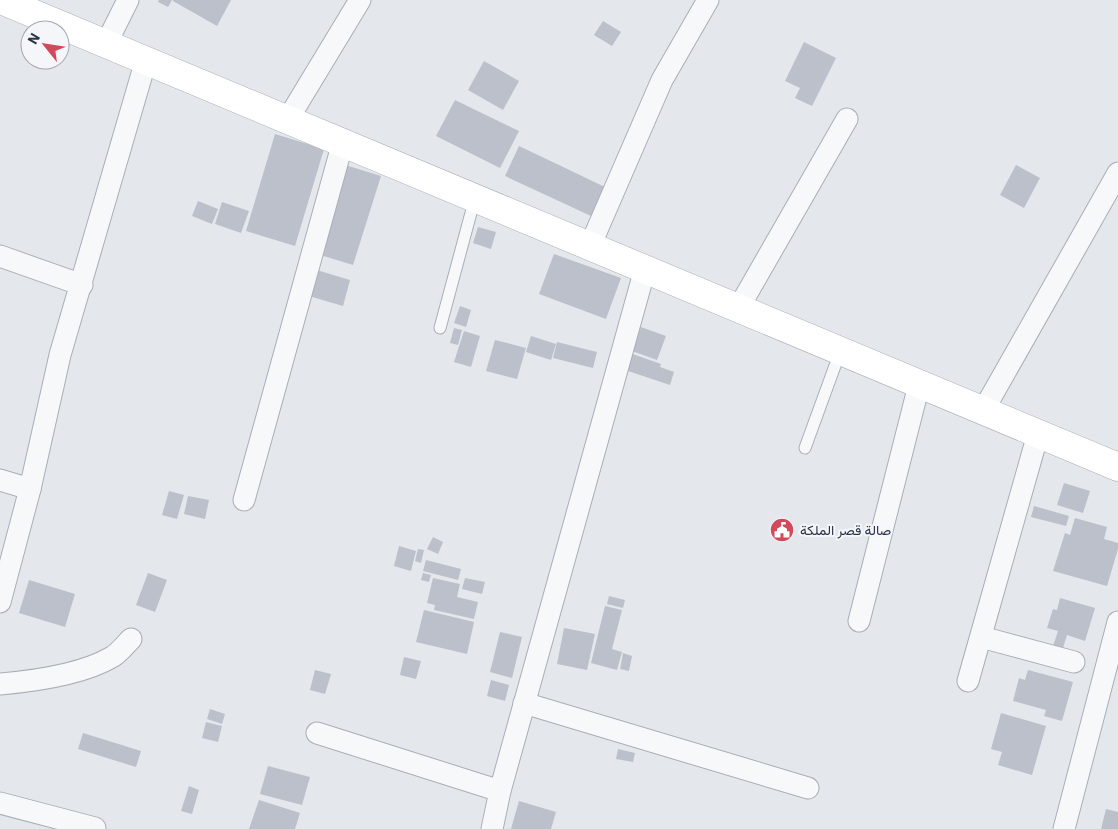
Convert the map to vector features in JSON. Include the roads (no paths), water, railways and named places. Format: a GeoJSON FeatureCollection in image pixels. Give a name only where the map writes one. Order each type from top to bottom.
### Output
{"type":"FeatureCollection","features":[{"type":"Feature","properties":{"kind":"main road"},"geometry":{"type":"LineString","coordinates":[[1,0],[1118,467]]}},
{"type":"Feature","properties":{"kind":"street"},"geometry":{"type":"LineString","coordinates":[[106,44],[128,0]]}},
{"type":"Feature","properties":{"kind":"street"},"geometry":{"type":"LineString","coordinates":[[288,119],[360,0]]}},
{"type":"Feature","properties":{"kind":"street"},"geometry":{"type":"LineString","coordinates":[[590,246],[662,80],[708,0]]}},
{"type":"Feature","properties":{"kind":"street"},"geometry":{"type":"LineString","coordinates":[[0,602],[30,489],[60,355],[82,285],[146,60]]}},
{"type":"Feature","properties":{"kind":"street"},"geometry":{"type":"LineString","coordinates":[[738,309],[847,119]]}},
{"type":"Feature","properties":{"kind":"street"},"geometry":{"type":"LineString","coordinates":[[244,500],[343,142]]}},
{"type":"Feature","properties":{"kind":"street"},"geometry":{"type":"LineString","coordinates":[[983,412],[1118,173]]}},
{"type":"Feature","properties":{"kind":"street"},"geometry":{"type":"LineString","coordinates":[[0,256],[82,285]]}},
{"type":"Feature","properties":{"kind":"street"},"geometry":{"type":"LineString","coordinates":[[492,829],[500,790],[645,269]]}},
{"type":"Feature","properties":{"kind":"street"},"geometry":{"type":"LineString","coordinates":[[859,621],[920,385]]}},
{"type":"Feature","properties":{"kind":"street"},"geometry":{"type":"LineString","coordinates":[[968,681],[1038,434]]}},
{"type":"Feature","properties":{"kind":"street"},"geometry":{"type":"LineString","coordinates":[[0,480],[30,489]]}},
{"type":"Feature","properties":{"kind":"street"},"geometry":{"type":"LineString","coordinates":[[1064,829],[1111,676],[1118,622]]}},
{"type":"Feature","properties":{"kind":"street"},"geometry":{"type":"LineString","coordinates":[[0,684],[23,682],[92,667],[114,656],[131,638]]}},
{"type":"Feature","properties":{"kind":"street"},"geometry":{"type":"LineString","coordinates":[[981,638],[1074,662]]}},
{"type":"Feature","properties":{"kind":"street"},"geometry":{"type":"LineString","coordinates":[[524,703],[808,788]]}},
{"type":"Feature","properties":{"kind":"street"},"geometry":{"type":"LineString","coordinates":[[317,733],[500,790]]}},
{"type":"Feature","properties":{"kind":"street"},"geometry":{"type":"LineString","coordinates":[[0,803],[95,828]]}},
{"type":"Feature","properties":{"kind":"lane"},"geometry":{"type":"LineString","coordinates":[[440,328],[475,198]]}},
{"type":"Feature","properties":{"kind":"lane"},"geometry":{"type":"LineString","coordinates":[[805,448],[840,352]]}},
{"type":"Feature","properties":{"kind":"place","name":"صالة قصر الملكة"},"geometry":{"type":"Point","coordinates":[782,530]}}]}
